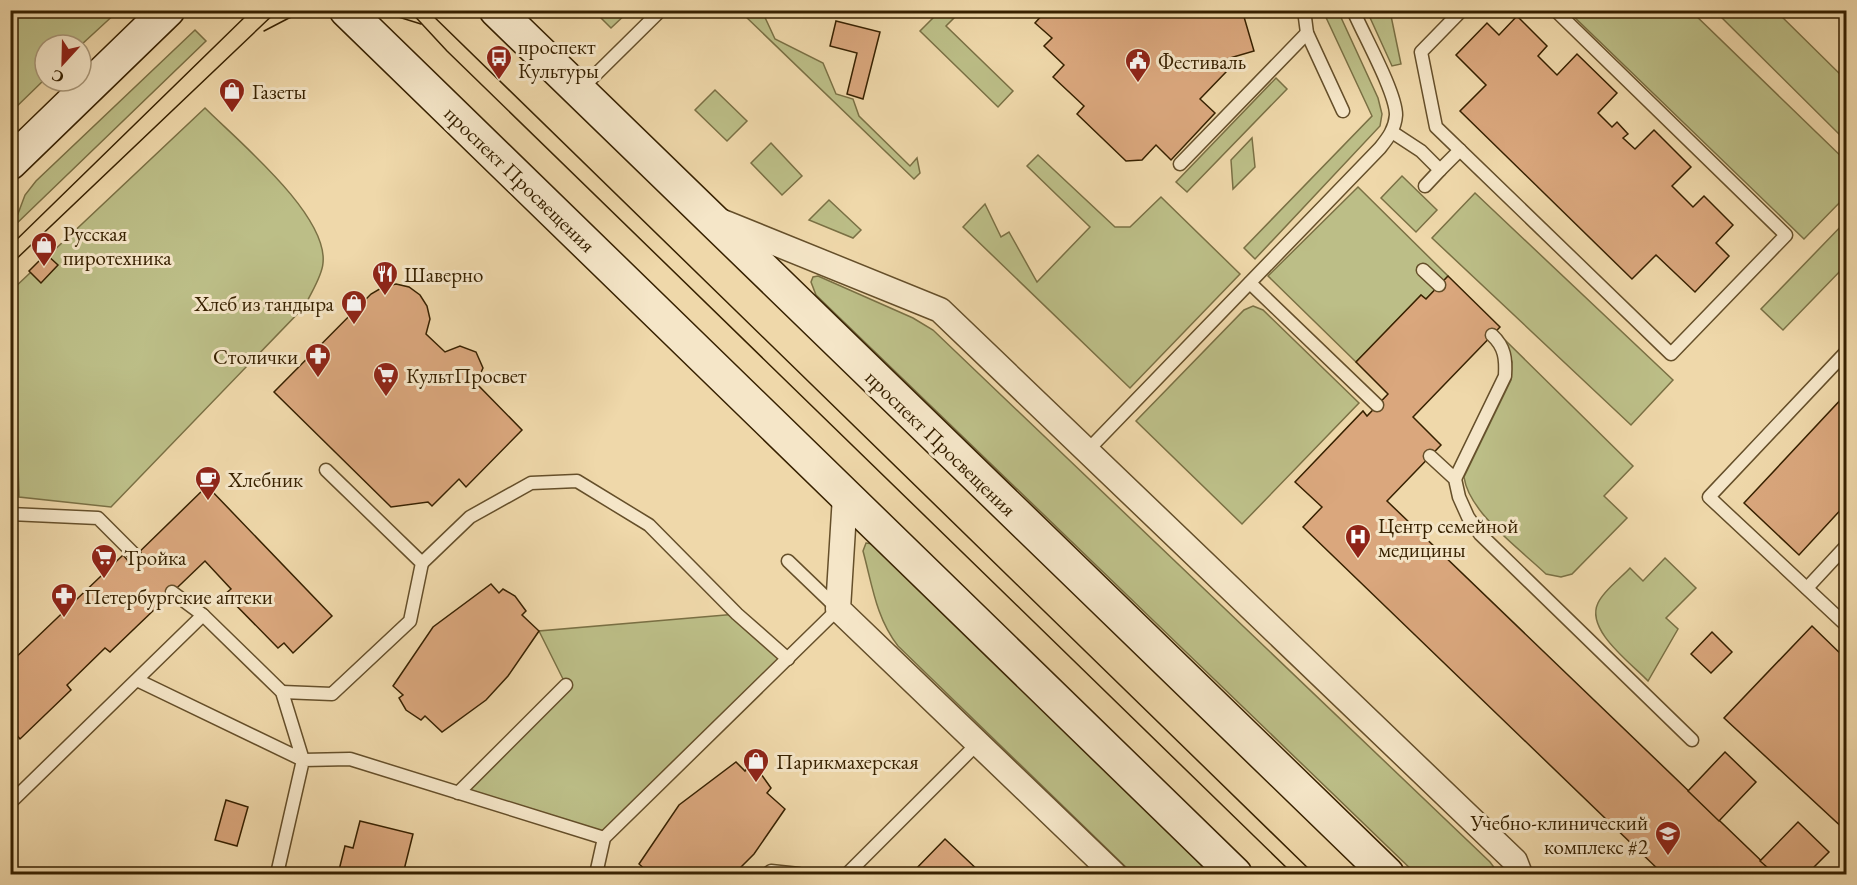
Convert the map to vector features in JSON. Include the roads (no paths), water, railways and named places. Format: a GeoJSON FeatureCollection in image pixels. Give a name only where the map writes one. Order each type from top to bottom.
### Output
{"type":"FeatureCollection","features":[{"type":"Feature","properties":{"kind":"main road"},"geometry":{"type":"LineString","coordinates":[[10,163],[168,10]]}},
{"type":"Feature","properties":{"kind":"main road","name":"проспект Просвещения"},"geometry":{"type":"LineString","coordinates":[[346,10],[1235,874]]}},
{"type":"Feature","properties":{"kind":"main road","name":"проспект Просвещения"},"geometry":{"type":"LineString","coordinates":[[496,10],[1387,874]]}},
{"type":"Feature","properties":{"kind":"street"},"geometry":{"type":"LineString","coordinates":[[706,215],[940,310],[1515,861],[1520,874]]}},
{"type":"Feature","properties":{"kind":"street"},"geometry":{"type":"LineString","coordinates":[[845,496],[838,609],[1114,874]]}},
{"type":"Feature","properties":{"kind":"lane"},"geometry":{"type":"LineString","coordinates":[[579,91],[661,10]]}},
{"type":"Feature","properties":{"kind":"lane"},"geometry":{"type":"LineString","coordinates":[[1304,10],[1307,33],[1342,111]]}},
{"type":"Feature","properties":{"kind":"lane"},"geometry":{"type":"LineString","coordinates":[[1087,451],[1380,148],[1392,132],[1396,114],[1391,94],[1353,10]]}},
{"type":"Feature","properties":{"kind":"lane"},"geometry":{"type":"LineString","coordinates":[[1462,10],[1421,52],[1436,127],[1671,354],[1786,234],[1555,10]]}},
{"type":"Feature","properties":{"kind":"lane"},"geometry":{"type":"LineString","coordinates":[[1180,164],[1307,33]]}},
{"type":"Feature","properties":{"kind":"lane"},"geometry":{"type":"LineString","coordinates":[[1392,132],[1421,151],[1440,170]]}},
{"type":"Feature","properties":{"kind":"lane"},"geometry":{"type":"LineString","coordinates":[[1425,186],[1460,150]]}},
{"type":"Feature","properties":{"kind":"lane"},"geometry":{"type":"LineString","coordinates":[[1423,270],[1439,285]]}},
{"type":"Feature","properties":{"kind":"lane"},"geometry":{"type":"LineString","coordinates":[[1250,283],[1377,405]]}},
{"type":"Feature","properties":{"kind":"lane"},"geometry":{"type":"LineString","coordinates":[[1455,479],[1505,375],[1506,358],[1500,342],[1492,335]]}},
{"type":"Feature","properties":{"kind":"lane"},"geometry":{"type":"LineString","coordinates":[[1846,352],[1709,497],[1846,625]]}},
{"type":"Feature","properties":{"kind":"lane"},"geometry":{"type":"LineString","coordinates":[[1430,456],[1455,479],[1467,517],[1480,534],[1692,740]]}},
{"type":"Feature","properties":{"kind":"lane"},"geometry":{"type":"LineString","coordinates":[[326,470],[422,563]]}},
{"type":"Feature","properties":{"kind":"lane"},"geometry":{"type":"LineString","coordinates":[[282,692],[332,694],[410,621],[422,563],[470,517],[531,483],[577,481],[649,525],[737,614],[788,659]]}},
{"type":"Feature","properties":{"kind":"lane"},"geometry":{"type":"LineString","coordinates":[[10,514],[98,518],[135,555]]}},
{"type":"Feature","properties":{"kind":"lane"},"geometry":{"type":"LineString","coordinates":[[1807,588],[1846,546]]}},
{"type":"Feature","properties":{"kind":"lane"},"geometry":{"type":"LineString","coordinates":[[596,874],[604,838],[838,609],[788,561]]}},
{"type":"Feature","properties":{"kind":"lane"},"geometry":{"type":"LineString","coordinates":[[172,592],[203,615],[282,692],[303,760],[277,874]]}},
{"type":"Feature","properties":{"kind":"lane"},"geometry":{"type":"LineString","coordinates":[[10,803],[203,615]]}},
{"type":"Feature","properties":{"kind":"lane"},"geometry":{"type":"LineString","coordinates":[[137,680],[303,760],[350,759],[604,838]]}},
{"type":"Feature","properties":{"kind":"lane"},"geometry":{"type":"LineString","coordinates":[[458,792],[566,685]]}},
{"type":"Feature","properties":{"kind":"lane"},"geometry":{"type":"LineString","coordinates":[[847,874],[977,744]]}},
{"type":"Feature","properties":{"kind":"lane"},"geometry":{"type":"LineString","coordinates":[[767,874],[771,871],[800,874]]}},
{"type":"Feature","properties":{"kind":"tram line"},"geometry":{"type":"LineString","coordinates":[[10,246],[252,10]]}},
{"type":"Feature","properties":{"kind":"tram line"},"geometry":{"type":"LineString","coordinates":[[10,265],[278,10]]}},
{"type":"Feature","properties":{"kind":"tram line"},"geometry":{"type":"LineString","coordinates":[[264,31],[289,18],[313,10]]}},
{"type":"Feature","properties":{"kind":"tram line"},"geometry":{"type":"LineString","coordinates":[[376,10],[421,24]]}},
{"type":"Feature","properties":{"kind":"tram line"},"geometry":{"type":"LineString","coordinates":[[409,10],[447,51],[1293,874]]}},
{"type":"Feature","properties":{"kind":"tram line"},"geometry":{"type":"LineString","coordinates":[[427,10],[1314,874]]}},
{"type":"Feature","properties":{"kind":"place","name":"проспект Культуры"},"geometry":{"type":"Point","coordinates":[499,81]}},
{"type":"Feature","properties":{"kind":"place","name":"Фестиваль"},"geometry":{"type":"Point","coordinates":[1138,84]}},
{"type":"Feature","properties":{"kind":"place","name":"Газеты"},"geometry":{"type":"Point","coordinates":[232,114]}},
{"type":"Feature","properties":{"kind":"place","name":"Русская пиротехника"},"geometry":{"type":"Point","coordinates":[44,268]}},
{"type":"Feature","properties":{"kind":"place","name":"Шаверно"},"geometry":{"type":"Point","coordinates":[385,297]}},
{"type":"Feature","properties":{"kind":"place","name":"Хлеб из тандыра"},"geometry":{"type":"Point","coordinates":[354,326]}},
{"type":"Feature","properties":{"kind":"place","name":"Столички"},"geometry":{"type":"Point","coordinates":[318,379]}},
{"type":"Feature","properties":{"kind":"place","name":"КультПросвет"},"geometry":{"type":"Point","coordinates":[386,398]}},
{"type":"Feature","properties":{"kind":"place","name":"Хлебник"},"geometry":{"type":"Point","coordinates":[208,502]}},
{"type":"Feature","properties":{"kind":"place","name":"Центр семейной медицины"},"geometry":{"type":"Point","coordinates":[1358,560]}},
{"type":"Feature","properties":{"kind":"place","name":"Тройка"},"geometry":{"type":"Point","coordinates":[104,580]}},
{"type":"Feature","properties":{"kind":"place","name":"Петербургские аптеки"},"geometry":{"type":"Point","coordinates":[64,619]}},
{"type":"Feature","properties":{"kind":"place","name":"Парикмахерская"},"geometry":{"type":"Point","coordinates":[756,784]}},
{"type":"Feature","properties":{"kind":"place","name":"Учебно-клинический комплекс #2"},"geometry":{"type":"Point","coordinates":[1668,857]}}]}
